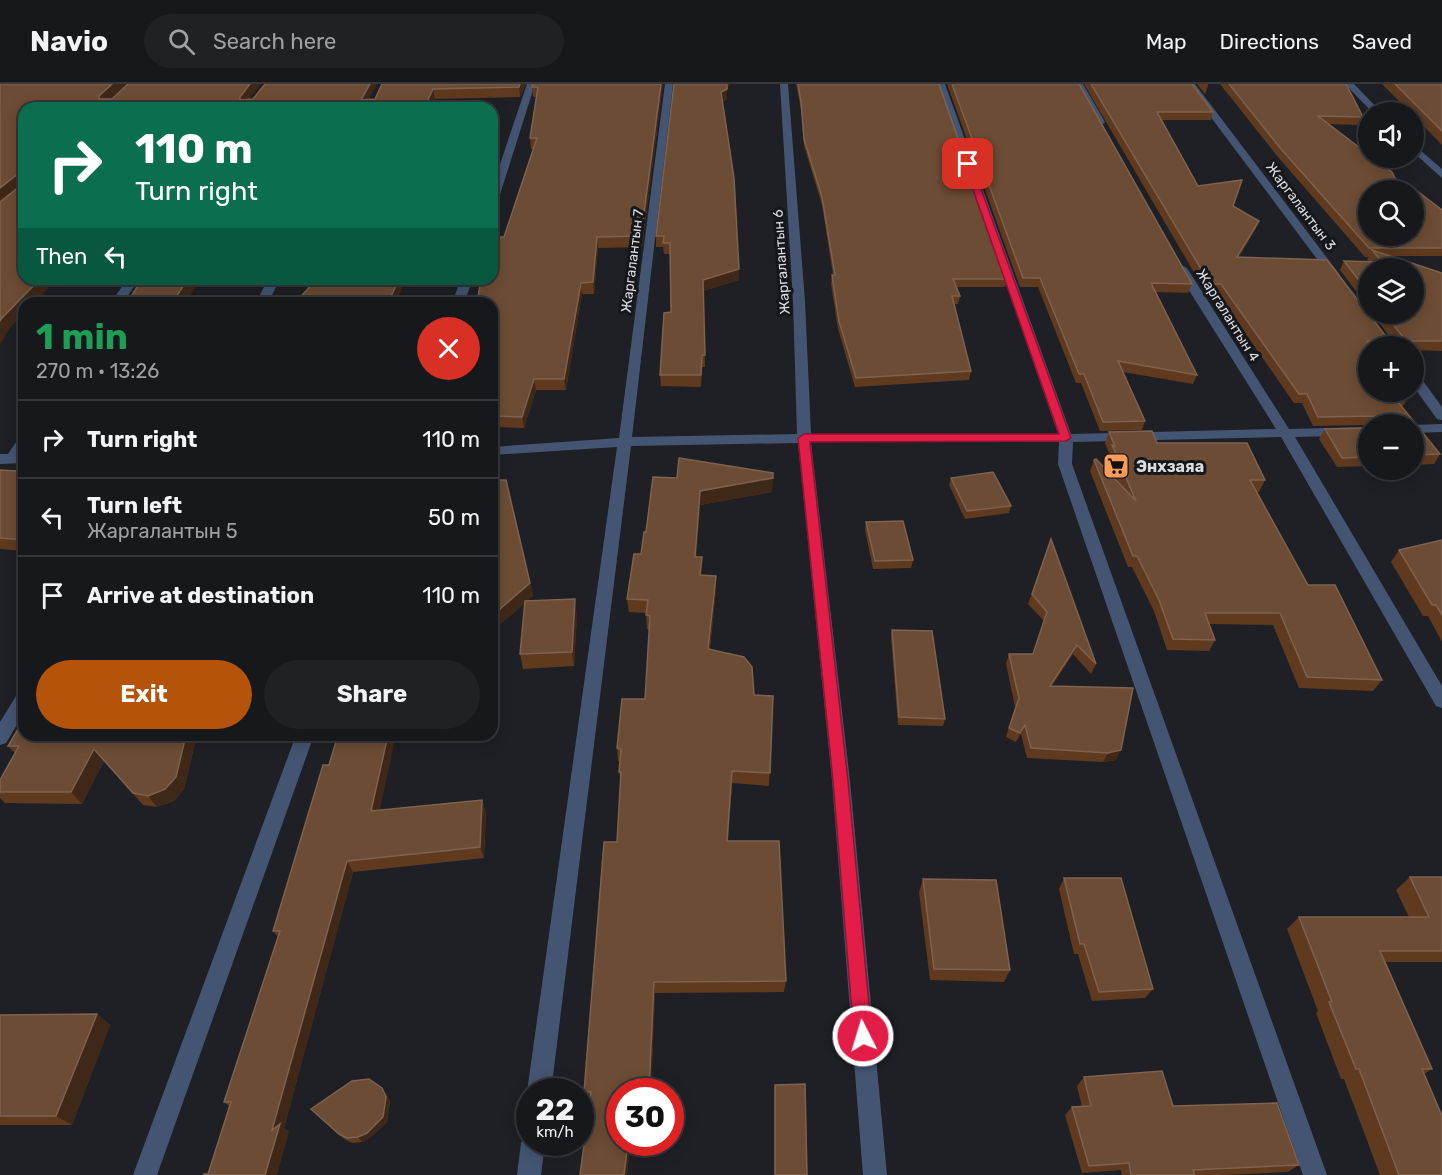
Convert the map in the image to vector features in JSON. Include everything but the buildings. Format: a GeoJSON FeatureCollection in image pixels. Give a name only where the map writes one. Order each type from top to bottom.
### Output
{"type":"FeatureCollection","features":[{"type":"Feature","properties":{"kind":"street"},"geometry":{"type":"LineString","coordinates":[[498,186],[531,84]]}},
{"type":"Feature","properties":{"kind":"street","name":"Жаргалантын 7"},"geometry":{"type":"LineString","coordinates":[[541,1078],[625,442],[669,84]]}},
{"type":"Feature","properties":{"kind":"street","name":"Жаргалантын 6"},"geometry":{"type":"LineString","coordinates":[[784,84],[799,301],[804,438],[840,781],[875,1175]]}},
{"type":"Feature","properties":{"kind":"street"},"geometry":{"type":"LineString","coordinates":[[940,84],[1066,438],[1065,464],[1315,1175]]}},
{"type":"Feature","properties":{"kind":"street"},"geometry":{"type":"LineString","coordinates":[[1079,84],[1105,131]]}},
{"type":"Feature","properties":{"kind":"street","name":"Жаргалантын 3"},"geometry":{"type":"LineString","coordinates":[[1190,84],[1347,291]]}},
{"type":"Feature","properties":{"kind":"street"},"geometry":{"type":"LineString","coordinates":[[1349,84],[1367,102]]}},
{"type":"Feature","properties":{"kind":"street"},"geometry":{"type":"LineString","coordinates":[[1424,158],[1442,175]]}},
{"type":"Feature","properties":{"kind":"street","name":"Жаргалантын 4"},"geometry":{"type":"LineString","coordinates":[[1177,261],[1286,434],[1442,701]]}},
{"type":"Feature","properties":{"kind":"street"},"geometry":{"type":"LineString","coordinates":[[1424,392],[1442,416]]}},
{"type":"Feature","properties":{"kind":"street"},"geometry":{"type":"LineString","coordinates":[[1424,429],[1442,428]]}},
{"type":"Feature","properties":{"kind":"street"},"geometry":{"type":"LineString","coordinates":[[498,451],[625,442],[804,438],[1066,438],[1358,431]]}},
{"type":"Feature","properties":{"kind":"street"},"geometry":{"type":"LineString","coordinates":[[0,738],[18,708]]}},
{"type":"Feature","properties":{"kind":"street"},"geometry":{"type":"LineString","coordinates":[[145,1175],[303,741]]}},
{"type":"Feature","properties":{"kind":"street"},"geometry":{"type":"LineString","coordinates":[[529,1175],[531,1156]]}},
{"type":"Feature","properties":{"kind":"place","name":"Энхзаяа"},"geometry":{"type":"Point","coordinates":[1116,466]}},
{"type":"Feature","properties":{"kind":"route"},"geometry":{"type":"LineString","coordinates":[[863,1036],[840,781],[804,438],[1066,438],[968,164]]}}]}
